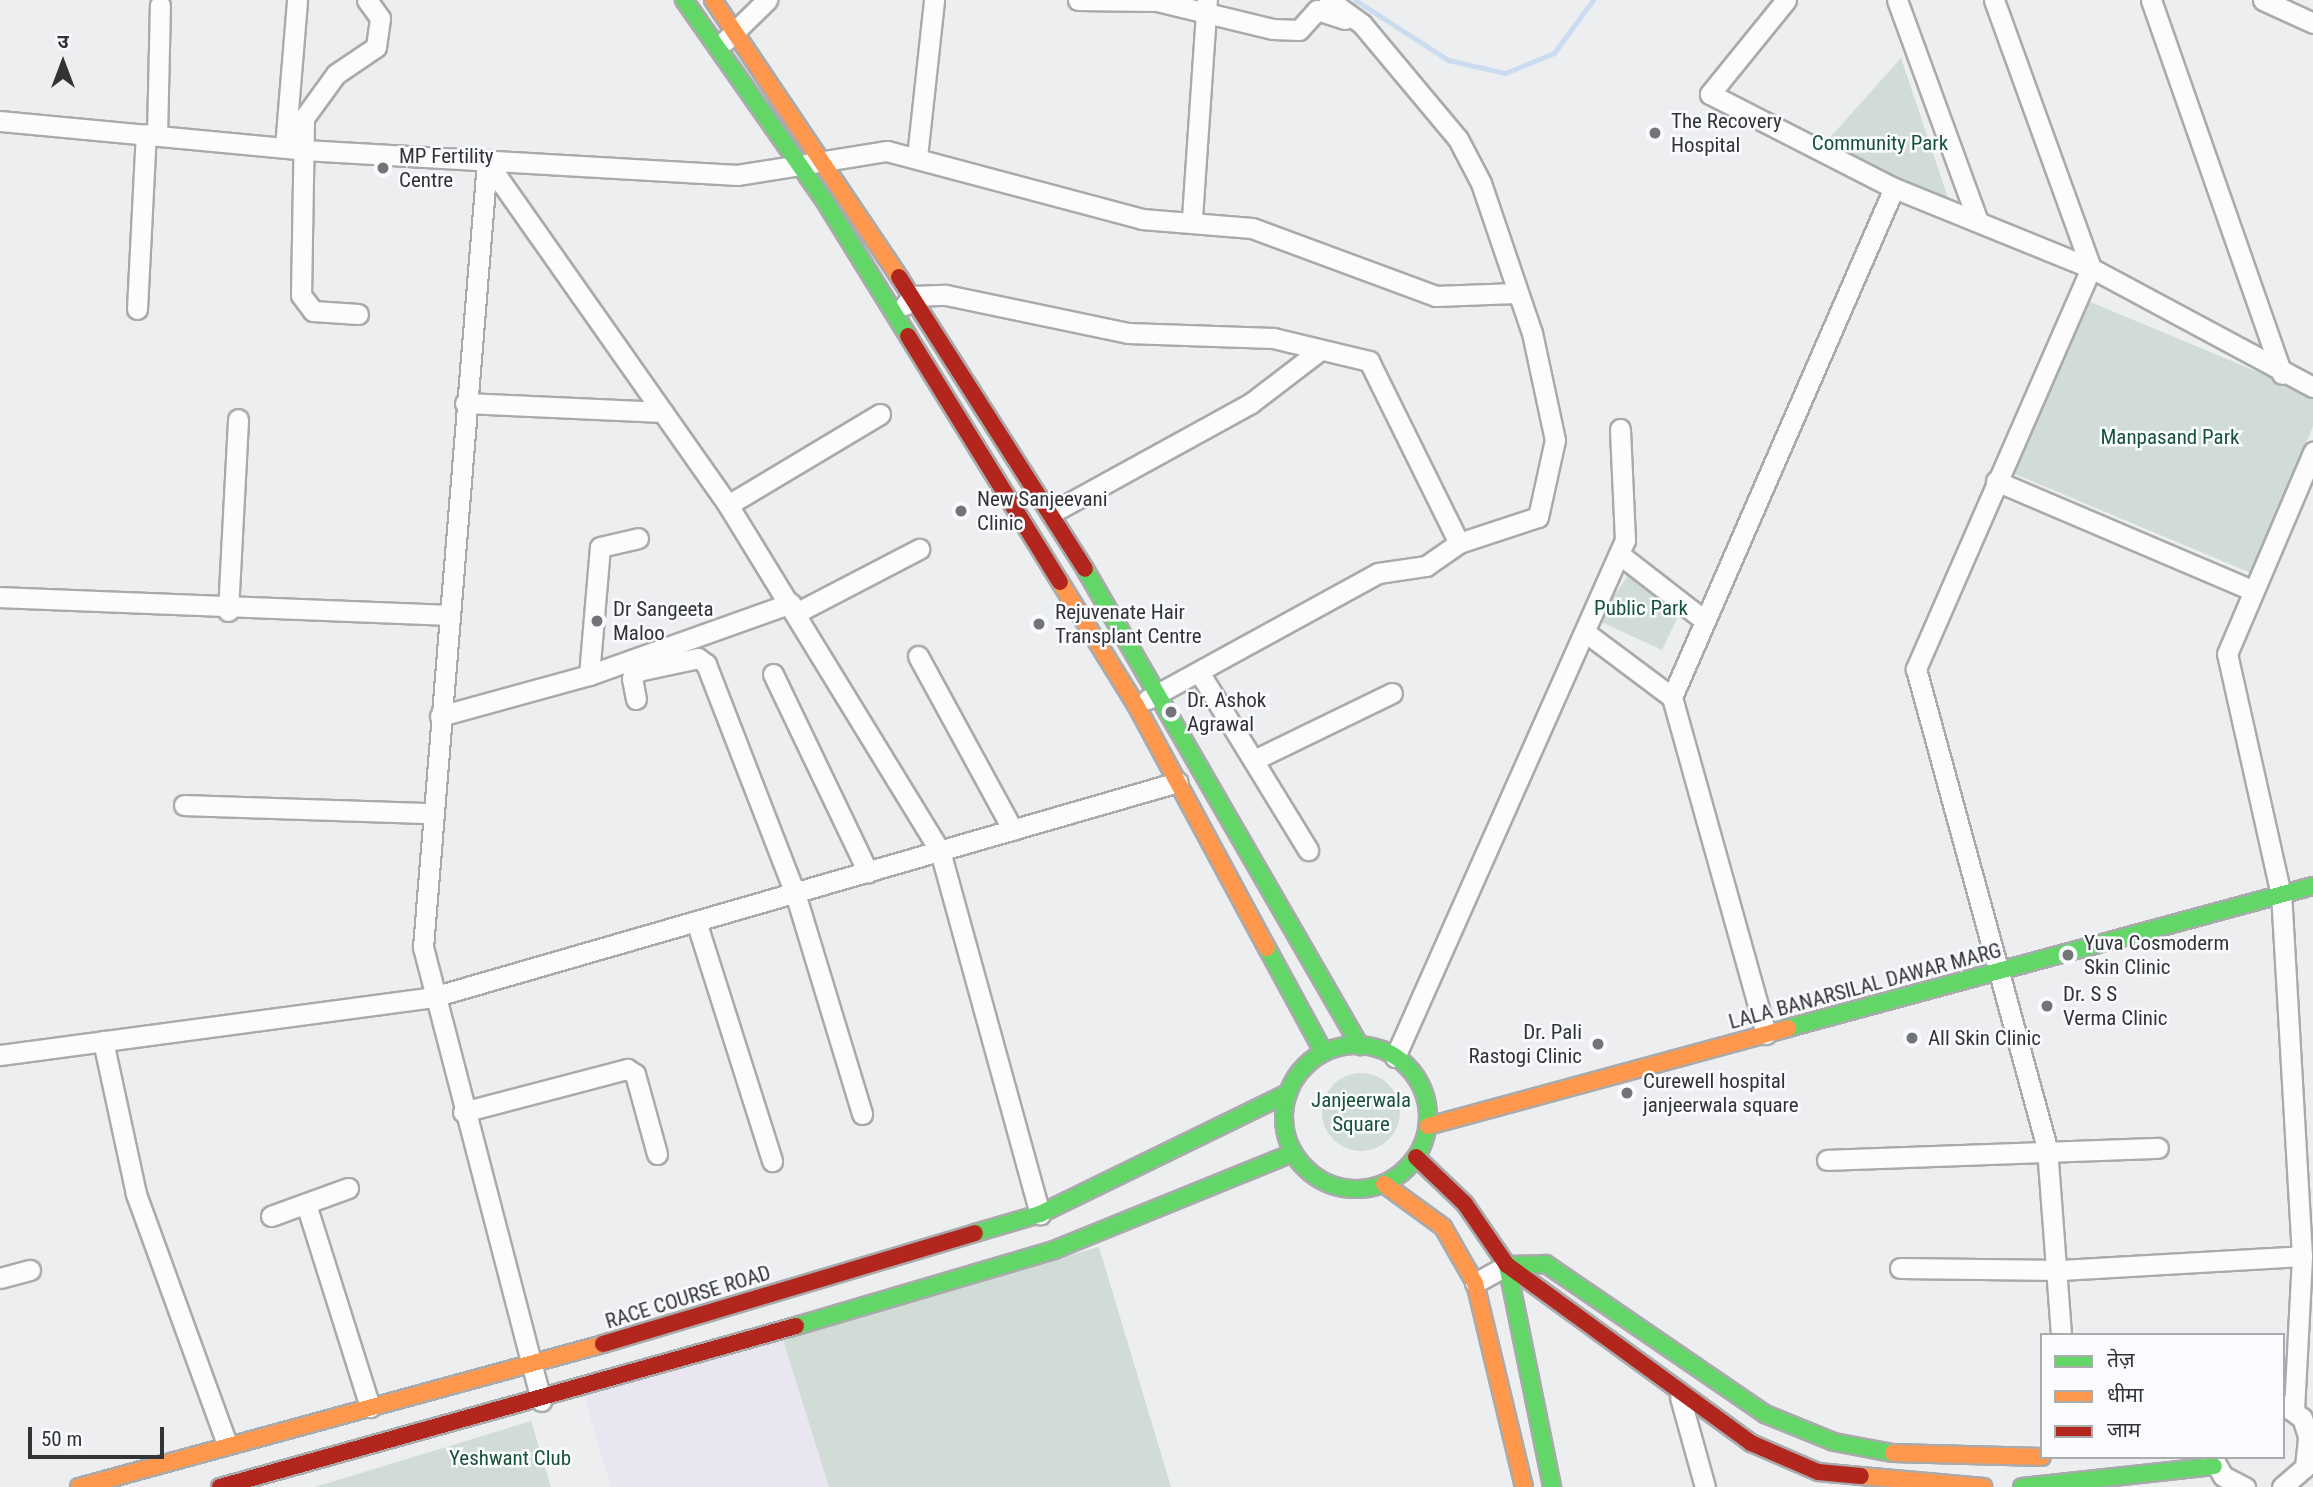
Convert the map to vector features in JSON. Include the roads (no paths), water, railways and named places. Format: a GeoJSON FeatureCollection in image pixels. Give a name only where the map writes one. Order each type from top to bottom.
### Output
{"type":"FeatureCollection","features":[{"type":"Feature","properties":{"kind":"main road"},"geometry":{"type":"LineString","coordinates":[[684,0],[720,47],[895,316],[1136,705],[1324,1053]]}},
{"type":"Feature","properties":{"kind":"main road"},"geometry":{"type":"LineString","coordinates":[[713,0],[824,160],[1051,513],[1159,693],[1360,1046]]}},
{"type":"Feature","properties":{"kind":"main road","name":"LALA BANARSILAL DAWAR MARG"},"geometry":{"type":"LineString","coordinates":[[1428,1126],[2313,886]]}},
{"type":"Feature","properties":{"kind":"main road"},"geometry":{"type":"LineString","coordinates":[[1384,1184],[1416,1157],[1428,1126],[1422,1086],[1395,1056],[1360,1046],[1324,1053],[1289,1093],[1286,1133],[1293,1153],[1333,1185],[1384,1184],[1443,1227],[1475,1283],[1524,1487]]}},
{"type":"Feature","properties":{"kind":"main road","name":"RACE COURSE ROAD"},"geometry":{"type":"LineString","coordinates":[[79,1487],[227,1444],[530,1366],[1040,1214],[1289,1093]]}},
{"type":"Feature","properties":{"kind":"main road"},"geometry":{"type":"LineString","coordinates":[[220,1487],[541,1401],[1054,1250],[1293,1153]]}},
{"type":"Feature","properties":{"kind":"main road"},"geometry":{"type":"LineString","coordinates":[[1416,1157],[1465,1203],[1507,1265],[1680,1397],[1751,1443],[1818,1472],[1984,1487]]}},
{"type":"Feature","properties":{"kind":"main road"},"geometry":{"type":"LineString","coordinates":[[1507,1265],[1546,1264],[1765,1414],[1834,1442],[1916,1457],[2040,1457]]}},
{"type":"Feature","properties":{"kind":"main road"},"geometry":{"type":"LineString","coordinates":[[1507,1265],[1552,1487]]}},
{"type":"Feature","properties":{"kind":"main road"},"geometry":{"type":"LineString","coordinates":[[2022,1487],[2213,1462]]}},
{"type":"Feature","properties":{"kind":"street"},"geometry":{"type":"LineString","coordinates":[[297,0],[294,149],[301,295],[313,311],[358,314]]}},
{"type":"Feature","properties":{"kind":"street"},"geometry":{"type":"LineString","coordinates":[[296,108],[337,74],[376,47],[380,18],[367,0]]}},
{"type":"Feature","properties":{"kind":"street"},"geometry":{"type":"LineString","coordinates":[[720,47],[767,0]]}},
{"type":"Feature","properties":{"kind":"street"},"geometry":{"type":"LineString","coordinates":[[917,157],[934,0]]}},
{"type":"Feature","properties":{"kind":"street"},"geometry":{"type":"LineString","coordinates":[[1078,0],[1157,1],[1206,6],[1273,29],[1299,30],[1317,10],[1362,24]]}},
{"type":"Feature","properties":{"kind":"street"},"geometry":{"type":"LineString","coordinates":[[1136,705],[1378,573],[1426,566],[1459,543],[1538,517],[1555,440],[1532,333],[1516,293],[1482,183],[1458,139],[1362,24],[1329,0]]}},
{"type":"Feature","properties":{"kind":"street"},"geometry":{"type":"LineString","coordinates":[[1786,0],[1710,94],[1894,188],[2091,268],[2282,374],[2313,387]]}},
{"type":"Feature","properties":{"kind":"street"},"geometry":{"type":"LineString","coordinates":[[1897,0],[1978,221]]}},
{"type":"Feature","properties":{"kind":"street"},"geometry":{"type":"LineString","coordinates":[[1994,0],[2091,268],[1916,669],[2047,1148],[2061,1270],[2061,1333]]}},
{"type":"Feature","properties":{"kind":"street"},"geometry":{"type":"LineString","coordinates":[[2151,0],[2282,374]]}},
{"type":"Feature","properties":{"kind":"street"},"geometry":{"type":"LineString","coordinates":[[2263,0],[2313,23]]}},
{"type":"Feature","properties":{"kind":"street"},"geometry":{"type":"LineString","coordinates":[[137,309],[160,5]]}},
{"type":"Feature","properties":{"kind":"street"},"geometry":{"type":"LineString","coordinates":[[1192,218],[1206,6]]}},
{"type":"Feature","properties":{"kind":"street"},"geometry":{"type":"LineString","coordinates":[[0,121],[294,149],[737,175],[887,151],[1142,219],[1192,218],[1252,228],[1436,296],[1516,293]]}},
{"type":"Feature","properties":{"kind":"street"},"geometry":{"type":"LineString","coordinates":[[487,162],[431,813],[423,947],[433,997],[541,1401]]}},
{"type":"Feature","properties":{"kind":"street"},"geometry":{"type":"LineString","coordinates":[[487,162],[728,505],[940,851],[1040,1214]]}},
{"type":"Feature","properties":{"kind":"street"},"geometry":{"type":"LineString","coordinates":[[1672,697],[1894,188]]}},
{"type":"Feature","properties":{"kind":"street"},"geometry":{"type":"LineString","coordinates":[[895,316],[913,296],[978,299],[1128,333],[1273,338],[1319,351],[1369,360],[1459,543]]}},
{"type":"Feature","properties":{"kind":"street"},"geometry":{"type":"LineString","coordinates":[[1051,513],[1251,403],[1319,351]]}},
{"type":"Feature","properties":{"kind":"street"},"geometry":{"type":"LineString","coordinates":[[465,403],[663,412]]}},
{"type":"Feature","properties":{"kind":"street"},"geometry":{"type":"LineString","coordinates":[[728,505],[880,414]]}},
{"type":"Feature","properties":{"kind":"street"},"geometry":{"type":"LineString","coordinates":[[228,611],[238,419]]}},
{"type":"Feature","properties":{"kind":"street"},"geometry":{"type":"LineString","coordinates":[[1395,1056],[1625,540],[1620,429]]}},
{"type":"Feature","properties":{"kind":"street"},"geometry":{"type":"LineString","coordinates":[[2282,1487],[2305,1467],[2311,1437],[2289,1407],[2302,1256],[2281,895],[2227,654],[2313,452]]}},
{"type":"Feature","properties":{"kind":"street"},"geometry":{"type":"LineString","coordinates":[[1996,481],[2254,591]]}},
{"type":"Feature","properties":{"kind":"street"},"geometry":{"type":"LineString","coordinates":[[589,676],[600,547],[638,538]]}},
{"type":"Feature","properties":{"kind":"street"},"geometry":{"type":"LineString","coordinates":[[636,699],[633,674],[793,608],[919,549]]}},
{"type":"Feature","properties":{"kind":"street"},"geometry":{"type":"LineString","coordinates":[[1619,554],[1704,620]]}},
{"type":"Feature","properties":{"kind":"street"},"geometry":{"type":"LineString","coordinates":[[0,597],[228,611],[448,615]]}},
{"type":"Feature","properties":{"kind":"street"},"geometry":{"type":"LineString","coordinates":[[1585,632],[1672,697],[1766,1034]]}},
{"type":"Feature","properties":{"kind":"street"},"geometry":{"type":"LineString","coordinates":[[440,716],[685,651],[706,664],[795,893],[862,1114]]}},
{"type":"Feature","properties":{"kind":"street"},"geometry":{"type":"LineString","coordinates":[[918,656],[1013,830]]}},
{"type":"Feature","properties":{"kind":"street"},"geometry":{"type":"LineString","coordinates":[[1199,672],[1256,759],[1308,850]]}},
{"type":"Feature","properties":{"kind":"street"},"geometry":{"type":"LineString","coordinates":[[773,674],[868,872]]}},
{"type":"Feature","properties":{"kind":"street"},"geometry":{"type":"LineString","coordinates":[[1256,759],[1392,693]]}},
{"type":"Feature","properties":{"kind":"street"},"geometry":{"type":"LineString","coordinates":[[0,1055],[433,997],[1178,782]]}},
{"type":"Feature","properties":{"kind":"street"},"geometry":{"type":"LineString","coordinates":[[184,805],[431,813]]}},
{"type":"Feature","properties":{"kind":"street"},"geometry":{"type":"LineString","coordinates":[[696,921],[772,1161]]}},
{"type":"Feature","properties":{"kind":"street"},"geometry":{"type":"LineString","coordinates":[[103,1041],[136,1194],[227,1444]]}},
{"type":"Feature","properties":{"kind":"street"},"geometry":{"type":"LineString","coordinates":[[463,1112],[627,1069],[635,1074],[657,1154]]}},
{"type":"Feature","properties":{"kind":"street"},"geometry":{"type":"LineString","coordinates":[[1827,1160],[2047,1148],[2158,1148]]}},
{"type":"Feature","properties":{"kind":"street"},"geometry":{"type":"LineString","coordinates":[[271,1216],[348,1188]]}},
{"type":"Feature","properties":{"kind":"street"},"geometry":{"type":"LineString","coordinates":[[306,1203],[370,1407]]}},
{"type":"Feature","properties":{"kind":"street"},"geometry":{"type":"LineString","coordinates":[[1900,1268],[2061,1270],[2302,1256]]}},
{"type":"Feature","properties":{"kind":"street"},"geometry":{"type":"LineString","coordinates":[[1475,1283],[1507,1265]]}},
{"type":"Feature","properties":{"kind":"street"},"geometry":{"type":"LineString","coordinates":[[0,1278],[30,1270]]}},
{"type":"Feature","properties":{"kind":"street"},"geometry":{"type":"LineString","coordinates":[[1680,1397],[1705,1487]]}},
{"type":"Feature","properties":{"kind":"street"},"geometry":{"type":"LineString","coordinates":[[2213,1462],[2245,1487]]}},
{"type":"Feature","properties":{"kind":"waterway"},"geometry":{"type":"LineString","coordinates":[[1355,0],[1448,60],[1505,73],[1554,53],[1593,0]]}},
{"type":"Feature","properties":{"kind":"place","name":"The Recovery Hospital"},"geometry":{"type":"Point","coordinates":[1655,133]}},
{"type":"Feature","properties":{"kind":"place","name":"MP Fertility Centre"},"geometry":{"type":"Point","coordinates":[383,168]}},
{"type":"Feature","properties":{"kind":"place","name":"New Sanjeevani Clinic"},"geometry":{"type":"Point","coordinates":[961,511]}},
{"type":"Feature","properties":{"kind":"place","name":"Dr Sangeeta Maloo"},"geometry":{"type":"Point","coordinates":[597,621]}},
{"type":"Feature","properties":{"kind":"place","name":"Rejuvenate Hair Transplant Centre"},"geometry":{"type":"Point","coordinates":[1039,624]}},
{"type":"Feature","properties":{"kind":"place","name":"Dr. Ashok Agrawal"},"geometry":{"type":"Point","coordinates":[1171,712]}},
{"type":"Feature","properties":{"kind":"place","name":"Yuva Cosmoderm Skin Clinic"},"geometry":{"type":"Point","coordinates":[2068,955]}},
{"type":"Feature","properties":{"kind":"place","name":"Dr. S S Verma Clinic"},"geometry":{"type":"Point","coordinates":[2047,1006]}},
{"type":"Feature","properties":{"kind":"place","name":"All Skin Clinic"},"geometry":{"type":"Point","coordinates":[1912,1038]}},
{"type":"Feature","properties":{"kind":"place","name":"Dr. Pali Rastogi Clinic"},"geometry":{"type":"Point","coordinates":[1598,1044]}},
{"type":"Feature","properties":{"kind":"place","name":"Curewell hospital janjeerwala square"},"geometry":{"type":"Point","coordinates":[1627,1093]}},
{"type":"Feature","properties":{"kind":"park label","name":"Community Park"},"geometry":{"type":"Point","coordinates":[1880,143]}},
{"type":"Feature","properties":{"kind":"park label","name":"Manpasand Park"},"geometry":{"type":"Point","coordinates":[2170,437]}},
{"type":"Feature","properties":{"kind":"park label","name":"Public Park"},"geometry":{"type":"Point","coordinates":[1641,608]}},
{"type":"Feature","properties":{"kind":"park label","name":"Janjeerwala Square"},"geometry":{"type":"Point","coordinates":[1361,1112]}},
{"type":"Feature","properties":{"kind":"park label","name":"Yeshwant Club"},"geometry":{"type":"Point","coordinates":[510,1458]}}]}
